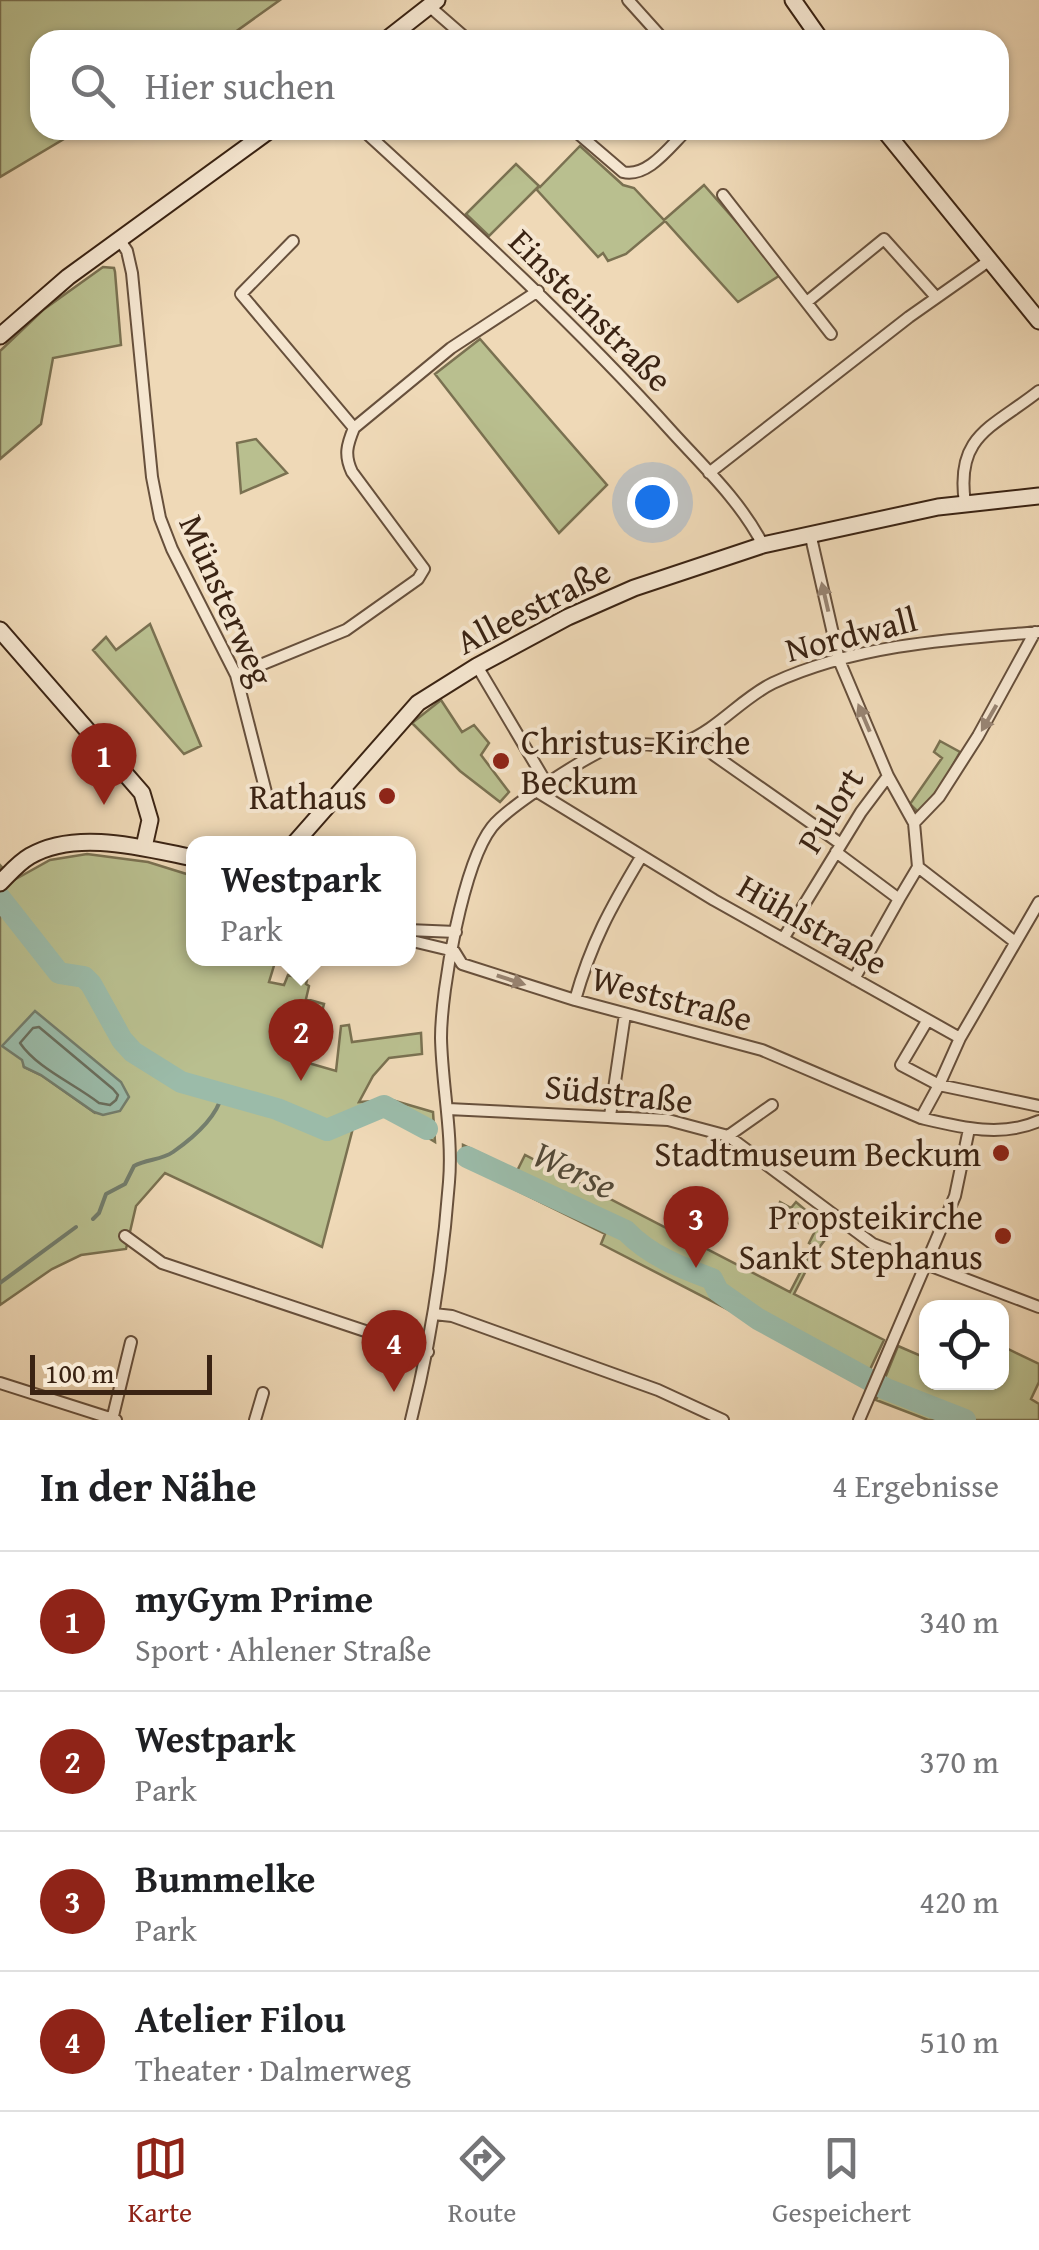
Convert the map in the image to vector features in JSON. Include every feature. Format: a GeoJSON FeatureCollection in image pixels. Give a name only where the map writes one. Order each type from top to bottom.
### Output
{"type":"FeatureCollection","features":[{"type":"Feature","properties":{"kind":"main road"},"geometry":{"type":"LineString","coordinates":[[793,0],[814,30]]}},
{"type":"Feature","properties":{"kind":"main road"},"geometry":{"type":"LineString","coordinates":[[399,30],[433,3]]}},
{"type":"Feature","properties":{"kind":"main road"},"geometry":{"type":"LineString","coordinates":[[0,336],[38,301],[119,239],[256,140]]}},
{"type":"Feature","properties":{"kind":"main road"},"geometry":{"type":"LineString","coordinates":[[892,140],[1039,320]]}},
{"type":"Feature","properties":{"kind":"main road","name":"Alleestraße"},"geometry":{"type":"LineString","coordinates":[[301,836],[402,718],[434,691],[568,617],[634,588],[763,545],[965,503],[1039,496]]}},
{"type":"Feature","properties":{"kind":"main road"},"geometry":{"type":"LineString","coordinates":[[0,630],[142,793],[150,820],[144,847]]}},
{"type":"Feature","properties":{"kind":"main road"},"geometry":{"type":"LineString","coordinates":[[2,881],[31,855],[94,843],[144,847],[186,856]]}},
{"type":"Feature","properties":{"kind":"street"},"geometry":{"type":"LineString","coordinates":[[628,0],[655,30]]}},
{"type":"Feature","properties":{"kind":"street"},"geometry":{"type":"LineString","coordinates":[[433,3],[459,30]]}},
{"type":"Feature","properties":{"kind":"street","name":"Einsteinstraße"},"geometry":{"type":"LineString","coordinates":[[374,140],[538,291],[634,389],[744,512],[763,545]]}},
{"type":"Feature","properties":{"kind":"street"},"geometry":{"type":"LineString","coordinates":[[586,140],[623,172],[633,174],[646,169],[676,140]]}},
{"type":"Feature","properties":{"kind":"street"},"geometry":{"type":"LineString","coordinates":[[722,195],[831,334]]}},
{"type":"Feature","properties":{"kind":"street","name":"Münsterweg"},"geometry":{"type":"LineString","coordinates":[[119,239],[127,251],[132,273],[152,477],[160,518],[236,676],[269,804]]}},
{"type":"Feature","properties":{"kind":"street"},"geometry":{"type":"LineString","coordinates":[[808,301],[884,239],[936,296]]}},
{"type":"Feature","properties":{"kind":"street"},"geometry":{"type":"LineString","coordinates":[[293,241],[241,294],[354,428]]}},
{"type":"Feature","properties":{"kind":"street"},"geometry":{"type":"LineString","coordinates":[[709,473],[936,296],[990,260]]}},
{"type":"Feature","properties":{"kind":"street"},"geometry":{"type":"LineString","coordinates":[[236,676],[346,630],[418,579],[424,569],[352,472],[346,458],[354,428],[451,348],[538,291]]}},
{"type":"Feature","properties":{"kind":"street"},"geometry":{"type":"LineString","coordinates":[[965,503],[962,471],[971,444],[1039,391]]}},
{"type":"Feature","properties":{"kind":"street","name":"Pulort"},"geometry":{"type":"LineString","coordinates":[[783,938],[888,776],[840,660],[810,533]]}},
{"type":"Feature","properties":{"kind":"street"},"geometry":{"type":"LineString","coordinates":[[914,823],[939,797],[970,749],[1037,632]]}},
{"type":"Feature","properties":{"kind":"street","name":"Nordwall"},"geometry":{"type":"LineString","coordinates":[[411,1420],[428,1352],[450,1180],[442,1038],[456,932],[474,861],[492,828],[536,791],[613,745],[670,746],[694,738],[768,685],[840,660],[923,642],[1037,632]]}},
{"type":"Feature","properties":{"kind":"street"},"geometry":{"type":"LineString","coordinates":[[477,666],[547,784]]}},
{"type":"Feature","properties":{"kind":"street"},"geometry":{"type":"LineString","coordinates":[[694,738],[900,899]]}},
{"type":"Feature","properties":{"kind":"street"},"geometry":{"type":"LineString","coordinates":[[854,979],[918,867],[914,823],[888,776]]}},
{"type":"Feature","properties":{"kind":"street","name":"Hühlstraße"},"geometry":{"type":"LineString","coordinates":[[536,791],[640,856],[960,1038]]}},
{"type":"Feature","properties":{"kind":"street"},"geometry":{"type":"LineString","coordinates":[[575,1000],[589,951],[608,909],[640,856]]}},
{"type":"Feature","properties":{"kind":"street"},"geometry":{"type":"LineString","coordinates":[[918,867],[1015,942]]}},
{"type":"Feature","properties":{"kind":"street"},"geometry":{"type":"LineString","coordinates":[[921,1118],[935,1083],[1039,902]]}},
{"type":"Feature","properties":{"kind":"street"},"geometry":{"type":"LineString","coordinates":[[416,930],[456,932]]}},
{"type":"Feature","properties":{"kind":"street","name":"Weststraße"},"geometry":{"type":"LineString","coordinates":[[416,942],[454,951],[462,964],[575,1000],[762,1050],[921,1118],[969,1129],[1024,1128],[1039,1122]]}},
{"type":"Feature","properties":{"kind":"street"},"geometry":{"type":"LineString","coordinates":[[610,1116],[624,1014]]}},
{"type":"Feature","properties":{"kind":"street"},"geometry":{"type":"LineString","coordinates":[[927,1020],[901,1065],[935,1083],[1039,1106]]}},
{"type":"Feature","properties":{"kind":"street"},"geometry":{"type":"LineString","coordinates":[[935,1083],[937,1070]]}},
{"type":"Feature","properties":{"kind":"street"},"geometry":{"type":"LineString","coordinates":[[728,1136],[772,1105]]}},
{"type":"Feature","properties":{"kind":"street","name":"Südstraße"},"geometry":{"type":"LineString","coordinates":[[448,1108],[668,1120],[728,1136],[856,1234],[1039,1307]]}},
{"type":"Feature","properties":{"kind":"street"},"geometry":{"type":"LineString","coordinates":[[860,1420],[955,1196],[969,1129]]}},
{"type":"Feature","properties":{"kind":"street"},"geometry":{"type":"LineString","coordinates":[[124,1236],[162,1263],[428,1352]]}},
{"type":"Feature","properties":{"kind":"street"},"geometry":{"type":"LineString","coordinates":[[434,1314],[452,1316],[658,1390],[723,1420]]}},
{"type":"Feature","properties":{"kind":"street"},"geometry":{"type":"LineString","coordinates":[[0,1384],[114,1420],[131,1342]]}},
{"type":"Feature","properties":{"kind":"street"},"geometry":{"type":"LineString","coordinates":[[256,1420],[262,1393]]}},
{"type":"Feature","properties":{"kind":"shaded area"},"geometry":{"type":"Polygon","coordinates":[[[0,0],[280,0],[238,30],[30,30],[30,140],[62,140],[0,177],[0,0]]]}},
{"type":"Feature","properties":{"kind":"shaded area"},"geometry":{"type":"Polygon","coordinates":[[[580,146],[623,185],[634,188],[664,220],[704,185],[782,274],[738,302],[665,221],[626,254],[608,261],[603,253],[598,257],[538,187],[489,236],[466,214],[516,164],[540,187],[580,146]]]}},
{"type":"Feature","properties":{"kind":"shaded area"},"geometry":{"type":"Polygon","coordinates":[[[103,267],[114,268],[115,272],[121,345],[53,358],[41,424],[0,459],[0,351],[43,310],[103,267]]]}},
{"type":"Feature","properties":{"kind":"shaded area"},"geometry":{"type":"Polygon","coordinates":[[[480,339],[607,485],[559,533],[435,374],[480,339]]]}},
{"type":"Feature","properties":{"kind":"shaded area"},"geometry":{"type":"Polygon","coordinates":[[[256,439],[287,473],[241,493],[237,443],[256,439]]]}},
{"type":"Feature","properties":{"kind":"shaded area"},"geometry":{"type":"Polygon","coordinates":[[[150,624],[201,746],[184,754],[93,650],[106,637],[116,650],[150,624]]]}},
{"type":"Feature","properties":{"kind":"shaded area"},"geometry":{"type":"Polygon","coordinates":[[[441,700],[462,732],[474,725],[489,743],[481,755],[509,792],[500,802],[460,771],[412,723],[441,700]]]}},
{"type":"Feature","properties":{"kind":"shaded area"},"geometry":{"type":"Polygon","coordinates":[[[940,741],[960,752],[943,783],[919,813],[910,804],[942,758],[934,752],[940,741]]]}},
{"type":"Feature","properties":{"kind":"shaded area"},"geometry":{"type":"Polygon","coordinates":[[[87,854],[148,862],[186,874],[186,966],[274,966],[269,982],[284,985],[288,975],[307,980],[306,999],[324,1004],[318,1027],[309,1033],[305,1062],[336,1071],[341,1026],[349,1025],[352,1042],[421,1033],[422,1054],[389,1058],[373,1076],[359,1102],[392,1100],[433,1112],[435,1142],[384,1111],[375,1112],[353,1128],[322,1247],[165,1173],[136,1206],[126,1249],[81,1255],[52,1269],[0,1305],[0,865],[14,880],[50,860],[87,854]],[[73,1044],[23,1060],[24,1067],[94,1112],[94,1060],[73,1044]]]}},
{"type":"Feature","properties":{"kind":"shaded area"},"geometry":{"type":"Polygon","coordinates":[[[463,1145],[517,1171],[525,1155],[790,1292],[814,1246],[809,1243],[814,1233],[776,1211],[780,1202],[791,1208],[796,1202],[831,1232],[794,1294],[884,1340],[865,1380],[601,1244],[605,1234],[463,1164],[463,1145]]]}},
{"type":"Feature","properties":{"kind":"shaded area"},"geometry":{"type":"Polygon","coordinates":[[[898,1346],[919,1355],[919,1390],[1009,1390],[1009,1349],[1039,1364],[1039,1382],[1031,1399],[1039,1404],[1039,1420],[928,1420],[876,1400],[898,1346]]]}},
{"type":"Feature","properties":{"kind":"water"},"geometry":{"type":"Polygon","coordinates":[[[35,1011],[121,1082],[129,1097],[120,1111],[103,1115],[94,1112],[24,1067],[22,1060],[2,1046],[35,1011]]]}},
{"type":"Feature","properties":{"kind":"waterway","name":"Werse"},"geometry":{"type":"LineString","coordinates":[[0,898],[59,973],[84,977],[91,984],[122,1040],[133,1052],[181,1082],[277,1109],[327,1130],[384,1106],[427,1129]]}},
{"type":"Feature","properties":{"kind":"waterway"},"geometry":{"type":"LineString","coordinates":[[93,1219],[106,1194],[125,1184],[134,1166],[169,1155],[196,1134],[215,1112],[222,1095]]}},
{"type":"Feature","properties":{"kind":"waterway","name":"Werse"},"geometry":{"type":"LineString","coordinates":[[467,1157],[626,1231],[655,1254],[712,1279],[718,1291],[758,1319],[886,1389],[965,1420]]}},
{"type":"Feature","properties":{"kind":"waterway"},"geometry":{"type":"LineString","coordinates":[[0,1283],[76,1227]]}},
{"type":"Feature","properties":{"kind":"place","name":"Christus-Kirche Beckum"},"geometry":{"type":"Point","coordinates":[501,761]}},
{"type":"Feature","properties":{"kind":"place","name":"Rathaus"},"geometry":{"type":"Point","coordinates":[387,796]}},
{"type":"Feature","properties":{"kind":"place","name":"myGym Prime"},"geometry":{"type":"Point","coordinates":[104,805]}},
{"type":"Feature","properties":{"kind":"place","name":"Westpark"},"geometry":{"type":"Point","coordinates":[301,1081]}},
{"type":"Feature","properties":{"kind":"place","name":"Stadtmuseum Beckum"},"geometry":{"type":"Point","coordinates":[1001,1153]}},
{"type":"Feature","properties":{"kind":"place","name":"Propsteikirche Sankt Stephanus"},"geometry":{"type":"Point","coordinates":[1003,1236]}},
{"type":"Feature","properties":{"kind":"place","name":"Bummelke"},"geometry":{"type":"Point","coordinates":[696,1268]}},
{"type":"Feature","properties":{"kind":"place","name":"Atelier Filou"},"geometry":{"type":"Point","coordinates":[394,1392]}}]}
